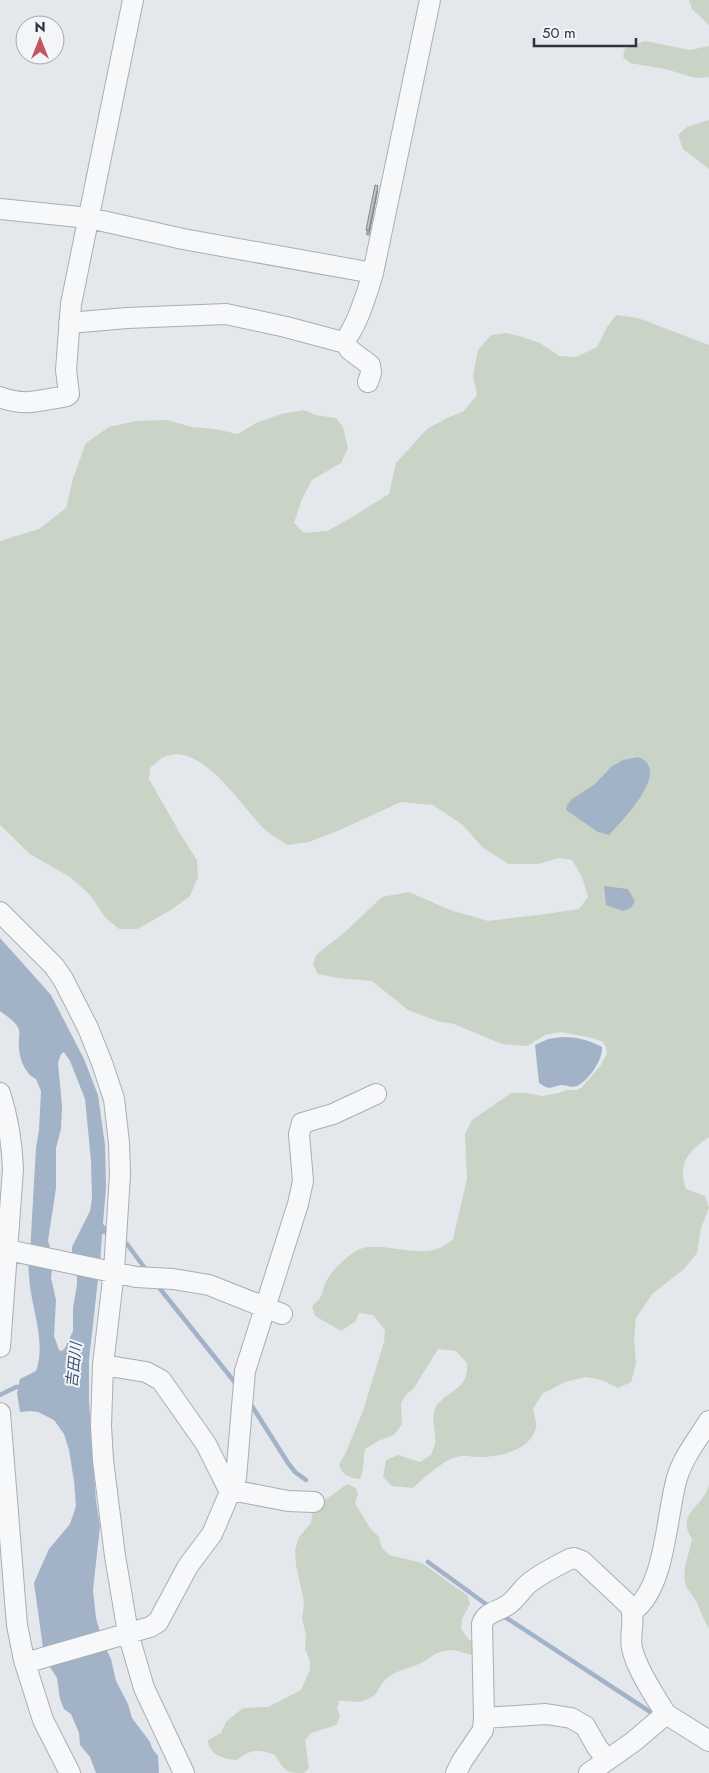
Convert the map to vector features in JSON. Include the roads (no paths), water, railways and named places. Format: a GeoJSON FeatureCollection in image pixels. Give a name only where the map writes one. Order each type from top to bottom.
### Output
{"type":"FeatureCollection","features":[{"type":"Feature","properties":{"kind":"street"},"geometry":{"type":"LineString","coordinates":[[0,397],[11,402],[24,403],[67,396],[68,394],[66,356],[76,276],[133,0]]}},
{"type":"Feature","properties":{"kind":"street"},"geometry":{"type":"LineString","coordinates":[[69,323],[127,318],[226,314],[286,327],[338,342],[344,341],[348,337],[366,298],[373,273],[430,0]]}},
{"type":"Feature","properties":{"kind":"street"},"geometry":{"type":"LineString","coordinates":[[0,209],[89,218],[183,239],[373,273]]}},
{"type":"Feature","properties":{"kind":"street"},"geometry":{"type":"LineString","coordinates":[[344,341],[350,350],[370,364],[371,373],[368,382]]}},
{"type":"Feature","properties":{"kind":"street"},"geometry":{"type":"LineString","coordinates":[[0,912],[54,966],[63,978],[88,1028],[108,1080],[115,1106],[120,1174],[103,1366],[101,1426],[103,1460],[124,1634],[144,1688],[184,1773]]}},
{"type":"Feature","properties":{"kind":"street"},"geometry":{"type":"LineString","coordinates":[[0,1093],[12,1144],[13,1251],[0,1347]]}},
{"type":"Feature","properties":{"kind":"street"},"geometry":{"type":"LineString","coordinates":[[30,1661],[150,1627],[158,1622],[188,1566],[212,1534],[236,1478],[245,1371],[273,1311],[298,1204],[303,1181],[299,1134],[302,1123],[333,1114],[376,1094]]}},
{"type":"Feature","properties":{"kind":"street"},"geometry":{"type":"LineString","coordinates":[[13,1251],[110,1270],[127,1276],[209,1285],[273,1311]]}},
{"type":"Feature","properties":{"kind":"street"},"geometry":{"type":"LineString","coordinates":[[103,1366],[146,1372],[161,1380],[206,1444],[227,1486],[231,1490],[288,1501],[314,1502]]}},
{"type":"Feature","properties":{"kind":"street"},"geometry":{"type":"LineString","coordinates":[[0,1414],[17,1625],[30,1661],[43,1720],[70,1773]]}},
{"type":"Feature","properties":{"kind":"street"},"geometry":{"type":"LineString","coordinates":[[633,1611],[641,1605],[656,1575],[662,1557],[677,1476],[688,1453],[709,1421]]}},
{"type":"Feature","properties":{"kind":"street"},"geometry":{"type":"LineString","coordinates":[[456,1773],[483,1730],[482,1624],[494,1612],[511,1603],[528,1584],[574,1558],[582,1561],[633,1611],[631,1638],[634,1657],[656,1699],[661,1719]]}},
{"type":"Feature","properties":{"kind":"street"},"geometry":{"type":"LineString","coordinates":[[484,1718],[546,1714],[571,1718],[585,1726],[607,1760]]}},
{"type":"Feature","properties":{"kind":"street"},"geometry":{"type":"LineString","coordinates":[[661,1719],[709,1742]]}},
{"type":"Feature","properties":{"kind":"street"},"geometry":{"type":"LineString","coordinates":[[589,1773],[633,1742],[661,1719]]}},
{"type":"Feature","properties":{"kind":"water"},"geometry":{"type":"Polygon","coordinates":[[[638,757],[647,763],[650,773],[648,783],[633,807],[609,835],[598,832],[566,810],[567,805],[572,799],[595,784],[611,767],[623,760],[638,757]]]}},
{"type":"Feature","properties":{"kind":"water"},"geometry":{"type":"Polygon","coordinates":[[[604,886],[628,889],[635,901],[631,908],[623,911],[606,905],[604,886]]]}},
{"type":"Feature","properties":{"kind":"water"},"geometry":{"type":"Polygon","coordinates":[[[0,938],[51,995],[84,1059],[98,1095],[105,1145],[106,1187],[103,1224],[107,1228],[107,1235],[102,1234],[100,1266],[72,1255],[72,1247],[90,1211],[92,1198],[91,1161],[85,1099],[70,1061],[64,1052],[61,1054],[58,1063],[62,1106],[61,1129],[56,1148],[56,1188],[48,1241],[53,1257],[30,1253],[41,1091],[36,1079],[26,1070],[21,1060],[18,1027],[0,1011],[0,938]]]}},
{"type":"Feature","properties":{"kind":"water"},"geometry":{"type":"Polygon","coordinates":[[[562,1037],[592,1042],[602,1047],[602,1052],[598,1063],[582,1083],[571,1087],[561,1085],[548,1088],[539,1083],[535,1045],[548,1039],[562,1037]]]}},
{"type":"Feature","properties":{"kind":"water","name":"吉田川"},"geometry":{"type":"Polygon","coordinates":[[[53,1261],[51,1278],[56,1300],[54,1336],[59,1350],[62,1351],[73,1331],[77,1265],[99,1270],[89,1360],[89,1401],[96,1501],[100,1526],[93,1590],[96,1618],[102,1639],[44,1655],[34,1583],[49,1549],[70,1524],[76,1506],[74,1481],[69,1450],[64,1434],[54,1420],[38,1412],[20,1412],[17,1393],[20,1379],[36,1371],[40,1352],[30,1289],[28,1262],[53,1261]]]}},
{"type":"Feature","properties":{"kind":"water"},"geometry":{"type":"Polygon","coordinates":[[[102,1641],[111,1659],[116,1681],[128,1704],[132,1718],[158,1756],[159,1773],[96,1773],[90,1757],[80,1745],[79,1733],[71,1714],[64,1709],[60,1699],[57,1678],[48,1664],[102,1641]]]}},
{"type":"Feature","properties":{"kind":"waterway"},"geometry":{"type":"LineString","coordinates":[[127,1244],[147,1271]]}},
{"type":"Feature","properties":{"kind":"waterway"},"geometry":{"type":"LineString","coordinates":[[157,1285],[237,1385]]}},
{"type":"Feature","properties":{"kind":"waterway"},"geometry":{"type":"LineString","coordinates":[[0,1395],[16,1387],[24,1387]]}},
{"type":"Feature","properties":{"kind":"waterway"},"geometry":{"type":"LineString","coordinates":[[250,1403],[288,1463],[295,1472],[306,1480]]}},
{"type":"Feature","properties":{"kind":"waterway"},"geometry":{"type":"LineString","coordinates":[[428,1562],[490,1607]]}},
{"type":"Feature","properties":{"kind":"waterway"},"geometry":{"type":"LineString","coordinates":[[502,1615],[655,1715]]}}]}
